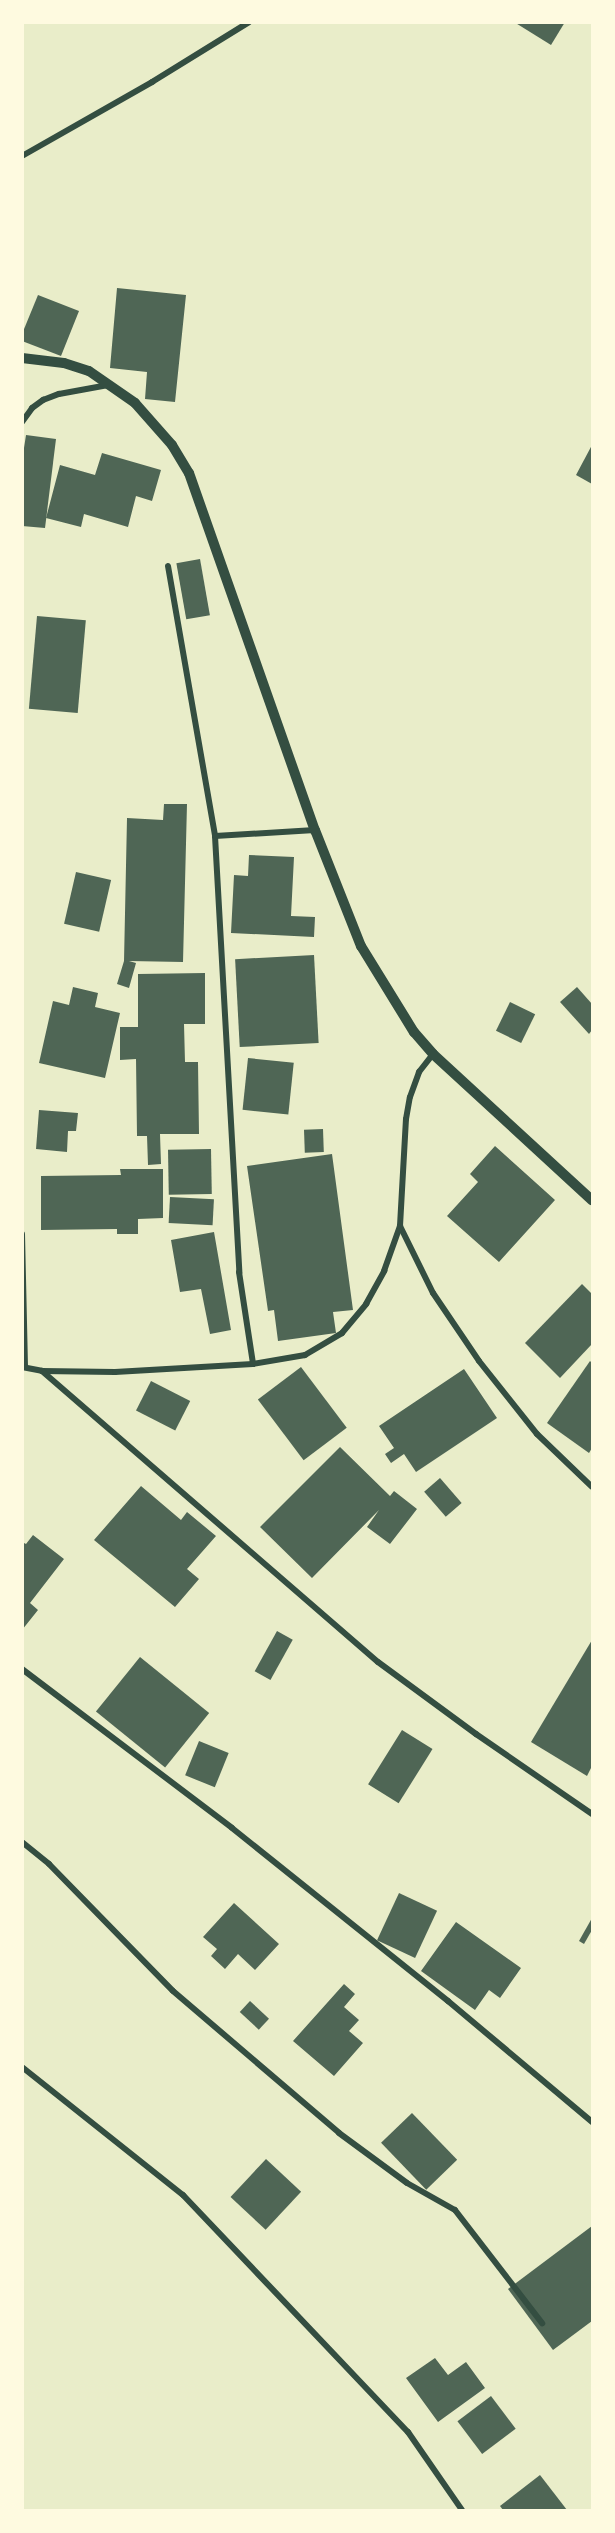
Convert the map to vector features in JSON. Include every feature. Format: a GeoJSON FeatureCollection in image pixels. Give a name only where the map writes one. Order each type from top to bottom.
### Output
{"type":"FeatureCollection","features":[{"type":"Feature","properties":{"kind":"street"},"geometry":{"type":"LineString","coordinates":[[22,156],[152,82],[249,22]]}},
{"type":"Feature","properties":{"kind":"street"},"geometry":{"type":"LineString","coordinates":[[22,358],[64,363],[89,371],[111,384],[155,422],[189,473],[315,830],[361,946],[414,1032],[433,1054],[592,1200]]}},
{"type":"Feature","properties":{"kind":"street"},"geometry":{"type":"LineString","coordinates":[[22,422],[32,408],[43,400],[59,394],[111,384]]}},
{"type":"Feature","properties":{"kind":"street"},"geometry":{"type":"LineString","coordinates":[[168,566],[215,836],[239,1272],[253,1364]]}},
{"type":"Feature","properties":{"kind":"street"},"geometry":{"type":"LineString","coordinates":[[215,836],[315,830]]}},
{"type":"Feature","properties":{"kind":"street"},"geometry":{"type":"LineString","coordinates":[[22,1234],[24,1367],[42,1371],[115,1372],[253,1364],[305,1355],[342,1333],[366,1304],[384,1271],[400,1226],[406,1119],[410,1097],[419,1072],[433,1054]]}},
{"type":"Feature","properties":{"kind":"street"},"geometry":{"type":"LineString","coordinates":[[400,1226],[434,1293],[479,1361],[537,1434],[592,1487]]}},
{"type":"Feature","properties":{"kind":"street"},"geometry":{"type":"LineString","coordinates":[[42,1371],[378,1662],[476,1734],[592,1814]]}},
{"type":"Feature","properties":{"kind":"street"},"geometry":{"type":"LineString","coordinates":[[22,1669],[232,1828],[448,2001],[592,2122]]}},
{"type":"Feature","properties":{"kind":"street"},"geometry":{"type":"LineString","coordinates":[[22,1842],[49,1864],[173,1990],[339,2133],[407,2183],[455,2210],[542,2323]]}},
{"type":"Feature","properties":{"kind":"street"},"geometry":{"type":"LineString","coordinates":[[22,2067],[183,2195],[408,2432],[462,2511]]}},
{"type":"Feature","properties":{"kind":"building"},"geometry":{"type":"Polygon","coordinates":[[[514,22],[565,22],[551,45],[514,22]]]}},
{"type":"Feature","properties":{"kind":"building"},"geometry":{"type":"Polygon","coordinates":[[[117,288],[186,295],[175,402],[145,399],[147,372],[110,368],[117,288]]]}},
{"type":"Feature","properties":{"kind":"building"},"geometry":{"type":"Polygon","coordinates":[[[38,295],[79,311],[61,356],[22,341],[22,334],[38,295]]]}},
{"type":"Feature","properties":{"kind":"building"},"geometry":{"type":"Polygon","coordinates":[[[26,435],[56,439],[45,528],[22,526],[22,461],[26,435]]]}},
{"type":"Feature","properties":{"kind":"building"},"geometry":{"type":"Polygon","coordinates":[[[592,445],[592,484],[576,475],[592,445]]]}},
{"type":"Feature","properties":{"kind":"building"},"geometry":{"type":"Polygon","coordinates":[[[102,453],[161,470],[152,501],[136,496],[128,527],[84,514],[81,527],[46,518],[60,465],[95,475],[102,453]]]}},
{"type":"Feature","properties":{"kind":"building"},"geometry":{"type":"Polygon","coordinates":[[[200,559],[210,615],[186,619],[176,563],[200,559]]]}},
{"type":"Feature","properties":{"kind":"building"},"geometry":{"type":"Polygon","coordinates":[[[37,616],[86,620],[78,713],[29,709],[37,616]]]}},
{"type":"Feature","properties":{"kind":"building"},"geometry":{"type":"Polygon","coordinates":[[[164,804],[187,804],[183,962],[129,961],[136,963],[129,988],[117,984],[124,961],[127,818],[163,820],[164,804]]]}},
{"type":"Feature","properties":{"kind":"building"},"geometry":{"type":"Polygon","coordinates":[[[249,855],[294,857],[291,916],[315,917],[314,937],[231,933],[234,875],[248,876],[249,855]]]}},
{"type":"Feature","properties":{"kind":"building"},"geometry":{"type":"Polygon","coordinates":[[[76,872],[111,880],[99,932],[64,924],[76,872]]]}},
{"type":"Feature","properties":{"kind":"building"},"geometry":{"type":"Polygon","coordinates":[[[314,955],[319,1043],[240,1047],[235,959],[314,955]]]}},
{"type":"Feature","properties":{"kind":"building"},"geometry":{"type":"Polygon","coordinates":[[[205,973],[205,1024],[184,1024],[185,1062],[198,1062],[199,1134],[160,1134],[161,1164],[148,1165],[147,1136],[137,1136],[136,1059],[120,1060],[120,1027],[138,1027],[138,974],[205,973]]]}},
{"type":"Feature","properties":{"kind":"building"},"geometry":{"type":"Polygon","coordinates":[[[73,987],[98,993],[95,1007],[120,1013],[105,1078],[39,1063],[53,1001],[69,1005],[73,987]]]}},
{"type":"Feature","properties":{"kind":"building"},"geometry":{"type":"Polygon","coordinates":[[[577,987],[592,1004],[592,1030],[589,1034],[560,1002],[577,987]]]}},
{"type":"Feature","properties":{"kind":"building"},"geometry":{"type":"Polygon","coordinates":[[[510,1002],[535,1014],[521,1043],[496,1031],[510,1002]]]}},
{"type":"Feature","properties":{"kind":"building"},"geometry":{"type":"Polygon","coordinates":[[[248,1058],[294,1063],[288,1115],[243,1110],[248,1058]]]}},
{"type":"Feature","properties":{"kind":"building"},"geometry":{"type":"Polygon","coordinates":[[[39,1110],[78,1113],[76,1131],[68,1131],[67,1152],[36,1149],[39,1110]]]}},
{"type":"Feature","properties":{"kind":"building"},"geometry":{"type":"Polygon","coordinates":[[[323,1129],[324,1152],[305,1153],[304,1130],[323,1129]]]}},
{"type":"Feature","properties":{"kind":"building"},"geometry":{"type":"Polygon","coordinates":[[[495,1146],[555,1200],[499,1262],[447,1216],[478,1182],[470,1174],[495,1146]]]}},
{"type":"Feature","properties":{"kind":"building"},"geometry":{"type":"Polygon","coordinates":[[[211,1149],[212,1194],[169,1195],[168,1150],[211,1149]]]}},
{"type":"Feature","properties":{"kind":"building"},"geometry":{"type":"Polygon","coordinates":[[[332,1154],[353,1310],[333,1312],[336,1333],[278,1341],[274,1310],[268,1311],[247,1166],[332,1154]]]}},
{"type":"Feature","properties":{"kind":"building"},"geometry":{"type":"Polygon","coordinates":[[[120,1169],[163,1169],[163,1218],[138,1219],[138,1234],[117,1234],[117,1229],[41,1230],[41,1176],[121,1175],[120,1169]]]}},
{"type":"Feature","properties":{"kind":"building"},"geometry":{"type":"Polygon","coordinates":[[[170,1197],[214,1199],[213,1225],[169,1223],[170,1197]]]}},
{"type":"Feature","properties":{"kind":"building"},"geometry":{"type":"Polygon","coordinates":[[[214,1232],[231,1330],[210,1334],[201,1289],[180,1292],[171,1240],[214,1232]]]}},
{"type":"Feature","properties":{"kind":"building"},"geometry":{"type":"Polygon","coordinates":[[[582,1284],[592,1294],[592,1344],[560,1378],[525,1343],[582,1284]]]}},
{"type":"Feature","properties":{"kind":"building"},"geometry":{"type":"Polygon","coordinates":[[[590,1361],[592,1363],[592,1448],[589,1453],[547,1423],[590,1361]]]}},
{"type":"Feature","properties":{"kind":"building"},"geometry":{"type":"Polygon","coordinates":[[[301,1367],[347,1428],[304,1460],[258,1399],[301,1367]]]}},
{"type":"Feature","properties":{"kind":"building"},"geometry":{"type":"Polygon","coordinates":[[[464,1369],[497,1418],[416,1472],[404,1454],[391,1463],[385,1454],[394,1448],[379,1426],[464,1369]]]}},
{"type":"Feature","properties":{"kind":"building"},"geometry":{"type":"Polygon","coordinates":[[[151,1381],[190,1401],[175,1430],[136,1410],[151,1381]]]}},
{"type":"Feature","properties":{"kind":"building"},"geometry":{"type":"Polygon","coordinates":[[[340,1447],[390,1496],[394,1491],[417,1509],[390,1544],[367,1527],[379,1510],[312,1578],[260,1527],[340,1447]]]}},
{"type":"Feature","properties":{"kind":"building"},"geometry":{"type":"Polygon","coordinates":[[[440,1478],[462,1503],[446,1517],[424,1492],[440,1478]]]}},
{"type":"Feature","properties":{"kind":"building"},"geometry":{"type":"Polygon","coordinates":[[[141,1486],[181,1520],[187,1512],[216,1536],[187,1569],[199,1579],[175,1607],[94,1540],[141,1486]]]}},
{"type":"Feature","properties":{"kind":"building"},"geometry":{"type":"Polygon","coordinates":[[[33,1535],[64,1559],[30,1603],[38,1610],[22,1630],[22,1542],[26,1544],[33,1535]]]}},
{"type":"Feature","properties":{"kind":"building"},"geometry":{"type":"Polygon","coordinates":[[[277,1631],[293,1640],[270,1680],[255,1671],[277,1631]]]}},
{"type":"Feature","properties":{"kind":"building"},"geometry":{"type":"Polygon","coordinates":[[[592,1640],[592,1766],[587,1776],[531,1742],[592,1640]]]}},
{"type":"Feature","properties":{"kind":"building"},"geometry":{"type":"Polygon","coordinates":[[[140,1657],[209,1713],[165,1767],[96,1711],[140,1657]]]}},
{"type":"Feature","properties":{"kind":"building"},"geometry":{"type":"Polygon","coordinates":[[[402,1730],[433,1749],[399,1803],[368,1784],[402,1730]]]}},
{"type":"Feature","properties":{"kind":"building"},"geometry":{"type":"Polygon","coordinates":[[[199,1741],[229,1753],[215,1787],[185,1775],[199,1741]]]}},
{"type":"Feature","properties":{"kind":"building"},"geometry":{"type":"Polygon","coordinates":[[[399,1893],[437,1911],[415,1958],[377,1940],[399,1893]]]}},
{"type":"Feature","properties":{"kind":"building"},"geometry":{"type":"Polygon","coordinates":[[[234,1903],[279,1944],[255,1970],[238,1954],[225,1969],[211,1956],[217,1949],[203,1937],[234,1903]]]}},
{"type":"Feature","properties":{"kind":"building"},"geometry":{"type":"Polygon","coordinates":[[[592,1918],[592,1930],[584,1944],[579,1941],[592,1918]]]}},
{"type":"Feature","properties":{"kind":"building"},"geometry":{"type":"Polygon","coordinates":[[[456,1922],[521,1968],[500,1998],[489,1990],[475,2010],[421,1971],[456,1922]]]}},
{"type":"Feature","properties":{"kind":"building"},"geometry":{"type":"Polygon","coordinates":[[[344,1984],[355,1994],[344,2007],[359,2020],[349,2031],[363,2043],[334,2076],[293,2041],[344,1984]]]}},
{"type":"Feature","properties":{"kind":"building"},"geometry":{"type":"Polygon","coordinates":[[[250,2001],[269,2019],[259,2030],[240,2012],[250,2001]]]}},
{"type":"Feature","properties":{"kind":"building"},"geometry":{"type":"Polygon","coordinates":[[[412,2113],[457,2160],[426,2190],[381,2143],[412,2113]]]}},
{"type":"Feature","properties":{"kind":"building"},"geometry":{"type":"Polygon","coordinates":[[[266,2159],[301,2192],[266,2230],[231,2197],[266,2159]]]}},
{"type":"Feature","properties":{"kind":"building"},"geometry":{"type":"Polygon","coordinates":[[[592,2226],[592,2321],[553,2350],[508,2289],[592,2226]]]}},
{"type":"Feature","properties":{"kind":"building"},"geometry":{"type":"Polygon","coordinates":[[[435,2358],[448,2375],[466,2362],[485,2388],[438,2422],[406,2378],[435,2358]]]}},
{"type":"Feature","properties":{"kind":"building"},"geometry":{"type":"Polygon","coordinates":[[[491,2396],[516,2429],[482,2454],[457,2421],[491,2396]]]}},
{"type":"Feature","properties":{"kind":"building"},"geometry":{"type":"Polygon","coordinates":[[[540,2475],[567,2510],[503,2510],[500,2506],[540,2475]]]}}]}
